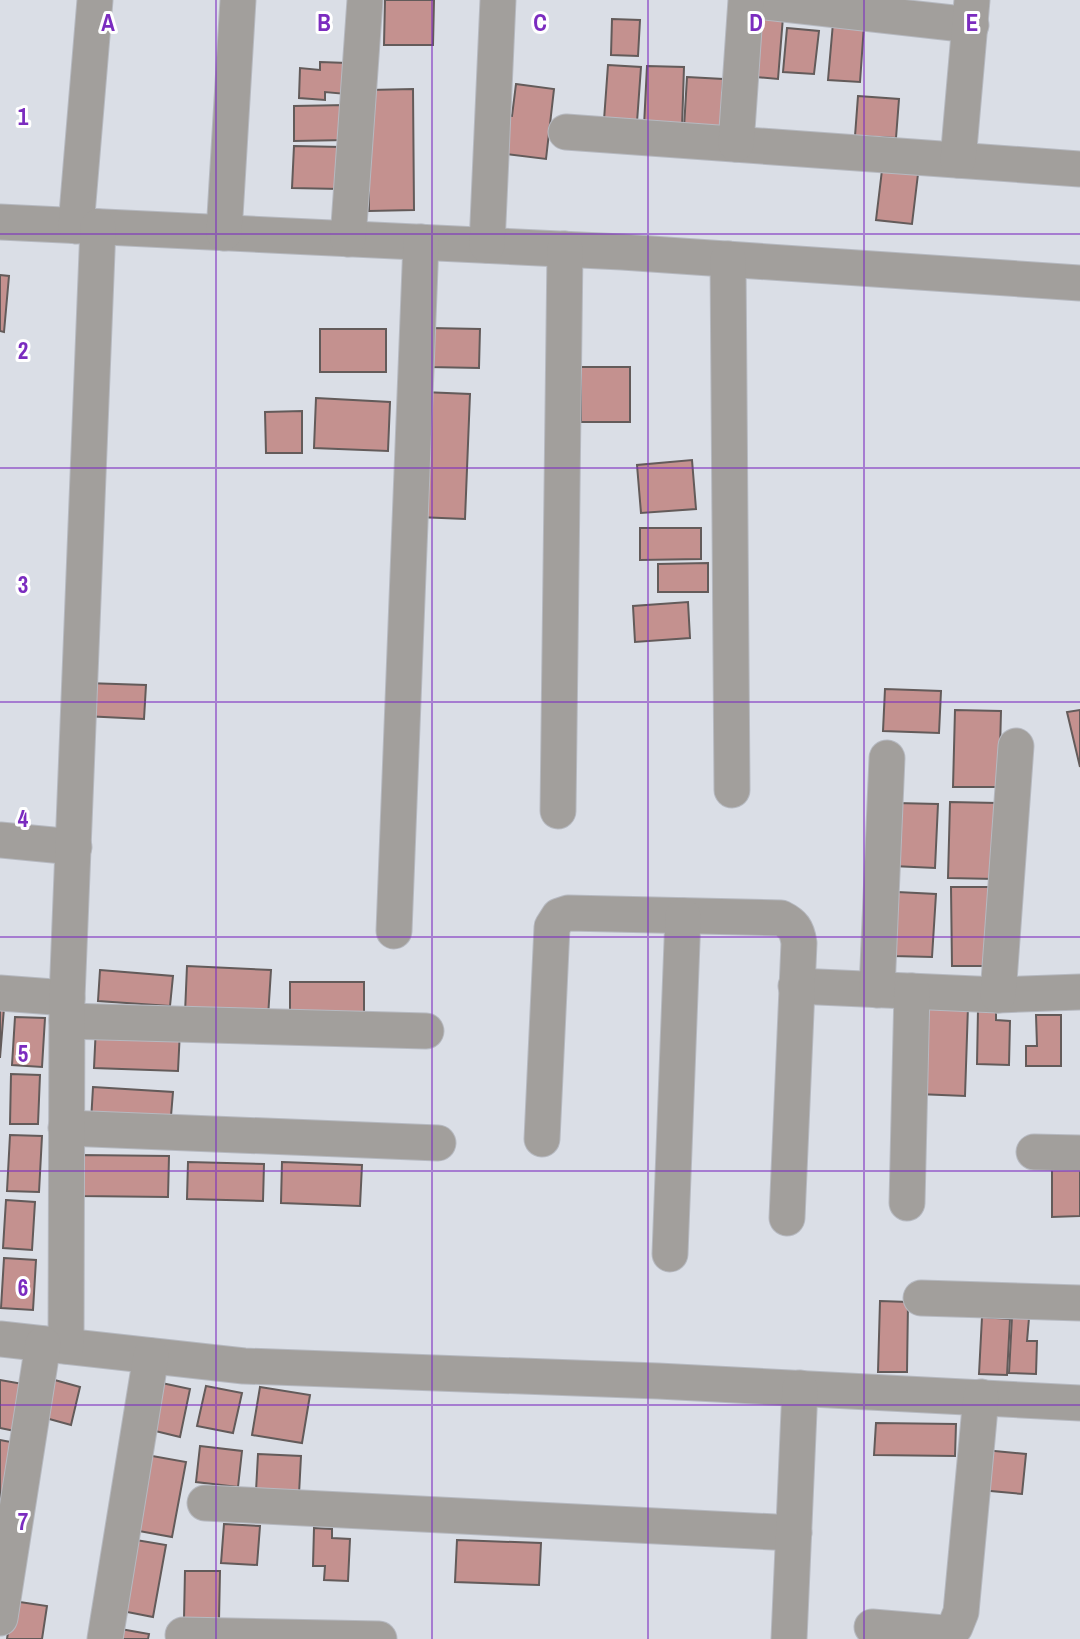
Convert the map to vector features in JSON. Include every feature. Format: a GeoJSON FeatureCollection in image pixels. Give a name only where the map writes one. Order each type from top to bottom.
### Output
{"type":"FeatureCollection","features":[{"type":"Feature","properties":{"kind":"street"},"geometry":{"type":"LineString","coordinates":[[0,1618],[54,1345],[66,1128],[94,0]]}},
{"type":"Feature","properties":{"kind":"street"},"geometry":{"type":"LineString","coordinates":[[224,233],[238,0]]}},
{"type":"Feature","properties":{"kind":"street"},"geometry":{"type":"LineString","coordinates":[[348,239],[365,0]]}},
{"type":"Feature","properties":{"kind":"street"},"geometry":{"type":"LineString","coordinates":[[487,245],[498,0]]}},
{"type":"Feature","properties":{"kind":"street"},"geometry":{"type":"LineString","coordinates":[[736,144],[747,0],[972,13],[958,160]]}},
{"type":"Feature","properties":{"kind":"street"},"geometry":{"type":"LineString","coordinates":[[566,132],[1080,169]]}},
{"type":"Feature","properties":{"kind":"street"},"geometry":{"type":"LineString","coordinates":[[0,222],[565,249],[1080,283]]}},
{"type":"Feature","properties":{"kind":"street"},"geometry":{"type":"LineString","coordinates":[[394,931],[421,242]]}},
{"type":"Feature","properties":{"kind":"street"},"geometry":{"type":"LineString","coordinates":[[558,811],[565,249]]}},
{"type":"Feature","properties":{"kind":"street"},"geometry":{"type":"LineString","coordinates":[[728,259],[732,790]]}},
{"type":"Feature","properties":{"kind":"street"},"geometry":{"type":"LineString","coordinates":[[998,995],[1016,746]]}},
{"type":"Feature","properties":{"kind":"street"},"geometry":{"type":"LineString","coordinates":[[877,990],[887,758]]}},
{"type":"Feature","properties":{"kind":"street"},"geometry":{"type":"LineString","coordinates":[[0,840],[74,847]]}},
{"type":"Feature","properties":{"kind":"street"},"geometry":{"type":"LineString","coordinates":[[542,1139],[552,927],[559,916],[568,913],[781,918],[790,922],[797,930],[799,943],[787,1217]]}},
{"type":"Feature","properties":{"kind":"street"},"geometry":{"type":"LineString","coordinates":[[670,1254],[683,916]]}},
{"type":"Feature","properties":{"kind":"street"},"geometry":{"type":"LineString","coordinates":[[796,986],[998,995],[1080,992]]}},
{"type":"Feature","properties":{"kind":"street"},"geometry":{"type":"LineString","coordinates":[[907,1203],[912,991]]}},
{"type":"Feature","properties":{"kind":"street"},"geometry":{"type":"LineString","coordinates":[[0,993],[67,1009],[426,1031]]}},
{"type":"Feature","properties":{"kind":"street"},"geometry":{"type":"LineString","coordinates":[[66,1128],[438,1143]]}},
{"type":"Feature","properties":{"kind":"street"},"geometry":{"type":"LineString","coordinates":[[1034,1152],[1080,1153]]}},
{"type":"Feature","properties":{"kind":"street"},"geometry":{"type":"LineString","coordinates":[[921,1298],[1080,1303]]}},
{"type":"Feature","properties":{"kind":"street"},"geometry":{"type":"LineString","coordinates":[[0,1339],[244,1366],[800,1388],[1080,1403]]}},
{"type":"Feature","properties":{"kind":"street"},"geometry":{"type":"LineString","coordinates":[[105,1639],[151,1356]]}},
{"type":"Feature","properties":{"kind":"street"},"geometry":{"type":"LineString","coordinates":[[789,1639],[800,1388]]}},
{"type":"Feature","properties":{"kind":"street"},"geometry":{"type":"LineString","coordinates":[[872,1627],[944,1633],[955,1626],[961,1612],[981,1397]]}},
{"type":"Feature","properties":{"kind":"street"},"geometry":{"type":"LineString","coordinates":[[205,1503],[794,1532]]}},
{"type":"Feature","properties":{"kind":"street"},"geometry":{"type":"LineString","coordinates":[[183,1635],[378,1639]]}},
{"type":"Feature","properties":{"kind":"building"},"geometry":{"type":"Polygon","coordinates":[[[385,0],[434,0],[433,45],[384,45],[385,0]]]}},
{"type":"Feature","properties":{"kind":"building"},"geometry":{"type":"Polygon","coordinates":[[[749,14],[783,17],[778,79],[745,76],[749,14]]]}},
{"type":"Feature","properties":{"kind":"building"},"geometry":{"type":"Polygon","coordinates":[[[612,19],[640,20],[638,56],[611,55],[612,19]]]}},
{"type":"Feature","properties":{"kind":"building"},"geometry":{"type":"Polygon","coordinates":[[[833,23],[864,25],[860,82],[828,80],[833,23]]]}},
{"type":"Feature","properties":{"kind":"building"},"geometry":{"type":"Polygon","coordinates":[[[787,28],[819,31],[814,74],[783,72],[787,28]]]}},
{"type":"Feature","properties":{"kind":"building"},"geometry":{"type":"Polygon","coordinates":[[[320,62],[347,63],[346,94],[325,92],[325,100],[299,98],[300,68],[320,70],[320,62]]]}},
{"type":"Feature","properties":{"kind":"building"},"geometry":{"type":"Polygon","coordinates":[[[608,65],[641,67],[637,122],[604,120],[608,65]]]}},
{"type":"Feature","properties":{"kind":"building"},"geometry":{"type":"Polygon","coordinates":[[[647,66],[684,67],[682,128],[644,126],[647,66]]]}},
{"type":"Feature","properties":{"kind":"building"},"geometry":{"type":"Polygon","coordinates":[[[687,77],[723,79],[721,130],[684,128],[687,77]]]}},
{"type":"Feature","properties":{"kind":"building"},"geometry":{"type":"Polygon","coordinates":[[[516,84],[554,89],[546,159],[498,153],[503,115],[512,116],[516,84]]]}},
{"type":"Feature","properties":{"kind":"building"},"geometry":{"type":"Polygon","coordinates":[[[413,89],[414,210],[369,211],[369,90],[413,89]]]}},
{"type":"Feature","properties":{"kind":"building"},"geometry":{"type":"Polygon","coordinates":[[[858,96],[899,99],[896,138],[855,136],[858,96]]]}},
{"type":"Feature","properties":{"kind":"building"},"geometry":{"type":"Polygon","coordinates":[[[346,105],[346,140],[294,141],[294,106],[346,105]]]}},
{"type":"Feature","properties":{"kind":"building"},"geometry":{"type":"Polygon","coordinates":[[[294,146],[341,147],[340,189],[292,188],[294,146]]]}},
{"type":"Feature","properties":{"kind":"building"},"geometry":{"type":"Polygon","coordinates":[[[882,170],[918,174],[912,224],[876,220],[882,170]]]}},
{"type":"Feature","properties":{"kind":"building"},"geometry":{"type":"Polygon","coordinates":[[[0,275],[9,276],[4,332],[0,331],[0,275]]]}},
{"type":"Feature","properties":{"kind":"building"},"geometry":{"type":"Polygon","coordinates":[[[430,328],[480,329],[479,368],[429,367],[430,328]]]}},
{"type":"Feature","properties":{"kind":"building"},"geometry":{"type":"Polygon","coordinates":[[[320,329],[386,329],[386,372],[320,372],[320,329]]]}},
{"type":"Feature","properties":{"kind":"building"},"geometry":{"type":"Polygon","coordinates":[[[581,367],[630,367],[630,422],[581,422],[581,367]]]}},
{"type":"Feature","properties":{"kind":"building"},"geometry":{"type":"Polygon","coordinates":[[[423,392],[470,394],[465,519],[418,517],[423,392]]]}},
{"type":"Feature","properties":{"kind":"building"},"geometry":{"type":"Polygon","coordinates":[[[316,398],[390,402],[388,451],[314,448],[316,398]]]}},
{"type":"Feature","properties":{"kind":"building"},"geometry":{"type":"Polygon","coordinates":[[[302,411],[302,453],[266,453],[265,412],[302,411]]]}},
{"type":"Feature","properties":{"kind":"building"},"geometry":{"type":"Polygon","coordinates":[[[692,460],[696,509],[641,513],[637,465],[692,460]]]}},
{"type":"Feature","properties":{"kind":"building"},"geometry":{"type":"Polygon","coordinates":[[[640,528],[701,528],[701,559],[640,560],[640,528]]]}},
{"type":"Feature","properties":{"kind":"building"},"geometry":{"type":"Polygon","coordinates":[[[708,563],[708,592],[658,592],[658,564],[708,563]]]}},
{"type":"Feature","properties":{"kind":"building"},"geometry":{"type":"Polygon","coordinates":[[[688,602],[690,638],[635,642],[633,606],[688,602]]]}},
{"type":"Feature","properties":{"kind":"building"},"geometry":{"type":"Polygon","coordinates":[[[86,683],[146,685],[144,719],[84,716],[86,683]]]}},
{"type":"Feature","properties":{"kind":"building"},"geometry":{"type":"Polygon","coordinates":[[[885,689],[941,691],[939,733],[883,731],[885,689]]]}},
{"type":"Feature","properties":{"kind":"building"},"geometry":{"type":"Polygon","coordinates":[[[955,710],[1001,711],[999,787],[953,787],[955,710]]]}},
{"type":"Feature","properties":{"kind":"building"},"geometry":{"type":"Polygon","coordinates":[[[1080,710],[1080,767],[1067,712],[1080,710]]]}},
{"type":"Feature","properties":{"kind":"building"},"geometry":{"type":"Polygon","coordinates":[[[950,802],[997,803],[995,879],[948,878],[950,802]]]}},
{"type":"Feature","properties":{"kind":"building"},"geometry":{"type":"Polygon","coordinates":[[[896,803],[938,804],[935,868],[893,866],[896,803]]]}},
{"type":"Feature","properties":{"kind":"building"},"geometry":{"type":"Polygon","coordinates":[[[951,887],[996,887],[997,966],[952,966],[951,887]]]}},
{"type":"Feature","properties":{"kind":"building"},"geometry":{"type":"Polygon","coordinates":[[[897,892],[936,894],[932,957],[893,956],[897,892]]]}},
{"type":"Feature","properties":{"kind":"building"},"geometry":{"type":"Polygon","coordinates":[[[187,966],[271,970],[268,1017],[185,1013],[187,966]]]}},
{"type":"Feature","properties":{"kind":"building"},"geometry":{"type":"Polygon","coordinates":[[[100,970],[173,976],[170,1006],[98,1001],[100,970]]]}},
{"type":"Feature","properties":{"kind":"building"},"geometry":{"type":"Polygon","coordinates":[[[290,982],[364,982],[364,1018],[290,1018],[290,982]]]}},
{"type":"Feature","properties":{"kind":"building"},"geometry":{"type":"Polygon","coordinates":[[[920,1005],[968,1006],[965,1096],[918,1094],[920,1005]]]}},
{"type":"Feature","properties":{"kind":"building"},"geometry":{"type":"Polygon","coordinates":[[[0,1008],[4,1008],[0,1058],[0,1008]]]}},
{"type":"Feature","properties":{"kind":"building"},"geometry":{"type":"Polygon","coordinates":[[[978,1009],[996,1009],[996,1020],[1010,1021],[1009,1065],[977,1064],[978,1009]]]}},
{"type":"Feature","properties":{"kind":"building"},"geometry":{"type":"Polygon","coordinates":[[[1036,1015],[1061,1015],[1061,1066],[1026,1066],[1026,1046],[1037,1046],[1036,1015]]]}},
{"type":"Feature","properties":{"kind":"building"},"geometry":{"type":"Polygon","coordinates":[[[15,1017],[45,1018],[42,1067],[12,1065],[15,1017]]]}},
{"type":"Feature","properties":{"kind":"building"},"geometry":{"type":"Polygon","coordinates":[[[96,1026],[180,1030],[178,1071],[94,1068],[96,1026]]]}},
{"type":"Feature","properties":{"kind":"building"},"geometry":{"type":"Polygon","coordinates":[[[11,1074],[40,1075],[38,1124],[10,1124],[11,1074]]]}},
{"type":"Feature","properties":{"kind":"building"},"geometry":{"type":"Polygon","coordinates":[[[93,1087],[173,1092],[170,1128],[91,1122],[93,1087]]]}},
{"type":"Feature","properties":{"kind":"building"},"geometry":{"type":"Polygon","coordinates":[[[10,1135],[42,1136],[39,1192],[7,1191],[10,1135]]]}},
{"type":"Feature","properties":{"kind":"building"},"geometry":{"type":"Polygon","coordinates":[[[80,1155],[169,1156],[168,1197],[79,1196],[80,1155]]]}},
{"type":"Feature","properties":{"kind":"building"},"geometry":{"type":"Polygon","coordinates":[[[188,1162],[264,1164],[263,1201],[187,1199],[188,1162]]]}},
{"type":"Feature","properties":{"kind":"building"},"geometry":{"type":"Polygon","coordinates":[[[282,1162],[362,1165],[360,1206],[281,1203],[282,1162]]]}},
{"type":"Feature","properties":{"kind":"building"},"geometry":{"type":"Polygon","coordinates":[[[1080,1165],[1080,1216],[1052,1217],[1052,1166],[1080,1165]]]}},
{"type":"Feature","properties":{"kind":"building"},"geometry":{"type":"Polygon","coordinates":[[[6,1200],[35,1202],[32,1250],[3,1248],[6,1200]]]}},
{"type":"Feature","properties":{"kind":"building"},"geometry":{"type":"Polygon","coordinates":[[[4,1258],[36,1260],[33,1310],[1,1308],[4,1258]]]}},
{"type":"Feature","properties":{"kind":"building"},"geometry":{"type":"Polygon","coordinates":[[[880,1301],[908,1302],[907,1372],[878,1372],[880,1301]]]}},
{"type":"Feature","properties":{"kind":"building"},"geometry":{"type":"Polygon","coordinates":[[[982,1317],[1010,1319],[1007,1375],[979,1374],[982,1317]]]}},
{"type":"Feature","properties":{"kind":"building"},"geometry":{"type":"Polygon","coordinates":[[[1012,1317],[1029,1318],[1027,1341],[1037,1341],[1036,1374],[1009,1373],[1012,1317]]]}},
{"type":"Feature","properties":{"kind":"building"},"geometry":{"type":"Polygon","coordinates":[[[51,1379],[80,1387],[71,1425],[42,1417],[51,1379]]]}},
{"type":"Feature","properties":{"kind":"building"},"geometry":{"type":"Polygon","coordinates":[[[0,1380],[23,1384],[15,1431],[0,1428],[0,1380]]]}},
{"type":"Feature","properties":{"kind":"building"},"geometry":{"type":"Polygon","coordinates":[[[157,1382],[190,1389],[180,1437],[147,1429],[157,1382]]]}},
{"type":"Feature","properties":{"kind":"building"},"geometry":{"type":"Polygon","coordinates":[[[206,1386],[242,1393],[233,1433],[197,1426],[206,1386]]]}},
{"type":"Feature","properties":{"kind":"building"},"geometry":{"type":"Polygon","coordinates":[[[260,1387],[310,1395],[302,1443],[252,1435],[260,1387]]]}},
{"type":"Feature","properties":{"kind":"building"},"geometry":{"type":"Polygon","coordinates":[[[876,1423],[956,1424],[955,1456],[874,1455],[876,1423]]]}},
{"type":"Feature","properties":{"kind":"building"},"geometry":{"type":"Polygon","coordinates":[[[0,1440],[16,1443],[0,1513],[0,1440]]]}},
{"type":"Feature","properties":{"kind":"building"},"geometry":{"type":"Polygon","coordinates":[[[200,1446],[242,1451],[238,1487],[196,1482],[200,1446]]]}},
{"type":"Feature","properties":{"kind":"building"},"geometry":{"type":"Polygon","coordinates":[[[984,1450],[1026,1454],[1022,1494],[980,1490],[984,1450]]]}},
{"type":"Feature","properties":{"kind":"building"},"geometry":{"type":"Polygon","coordinates":[[[141,1454],[186,1462],[172,1537],[128,1529],[141,1454]]]}},
{"type":"Feature","properties":{"kind":"building"},"geometry":{"type":"Polygon","coordinates":[[[258,1454],[301,1456],[299,1494],[256,1491],[258,1454]]]}},
{"type":"Feature","properties":{"kind":"building"},"geometry":{"type":"Polygon","coordinates":[[[224,1524],[260,1526],[257,1565],[221,1563],[224,1524]]]}},
{"type":"Feature","properties":{"kind":"building"},"geometry":{"type":"Polygon","coordinates":[[[314,1528],[332,1529],[332,1538],[350,1539],[348,1581],[324,1580],[325,1566],[313,1566],[314,1528]]]}},
{"type":"Feature","properties":{"kind":"building"},"geometry":{"type":"Polygon","coordinates":[[[130,1539],[166,1545],[153,1617],[117,1610],[130,1539]]]}},
{"type":"Feature","properties":{"kind":"building"},"geometry":{"type":"Polygon","coordinates":[[[457,1540],[541,1543],[539,1585],[455,1582],[457,1540]]]}},
{"type":"Feature","properties":{"kind":"building"},"geometry":{"type":"Polygon","coordinates":[[[185,1571],[220,1571],[219,1620],[184,1619],[185,1571]]]}},
{"type":"Feature","properties":{"kind":"building"},"geometry":{"type":"Polygon","coordinates":[[[13,1601],[47,1606],[42,1639],[7,1639],[13,1601]]]}},
{"type":"Feature","properties":{"kind":"building"},"geometry":{"type":"Polygon","coordinates":[[[115,1628],[149,1634],[148,1639],[113,1639],[115,1628]]]}}]}
